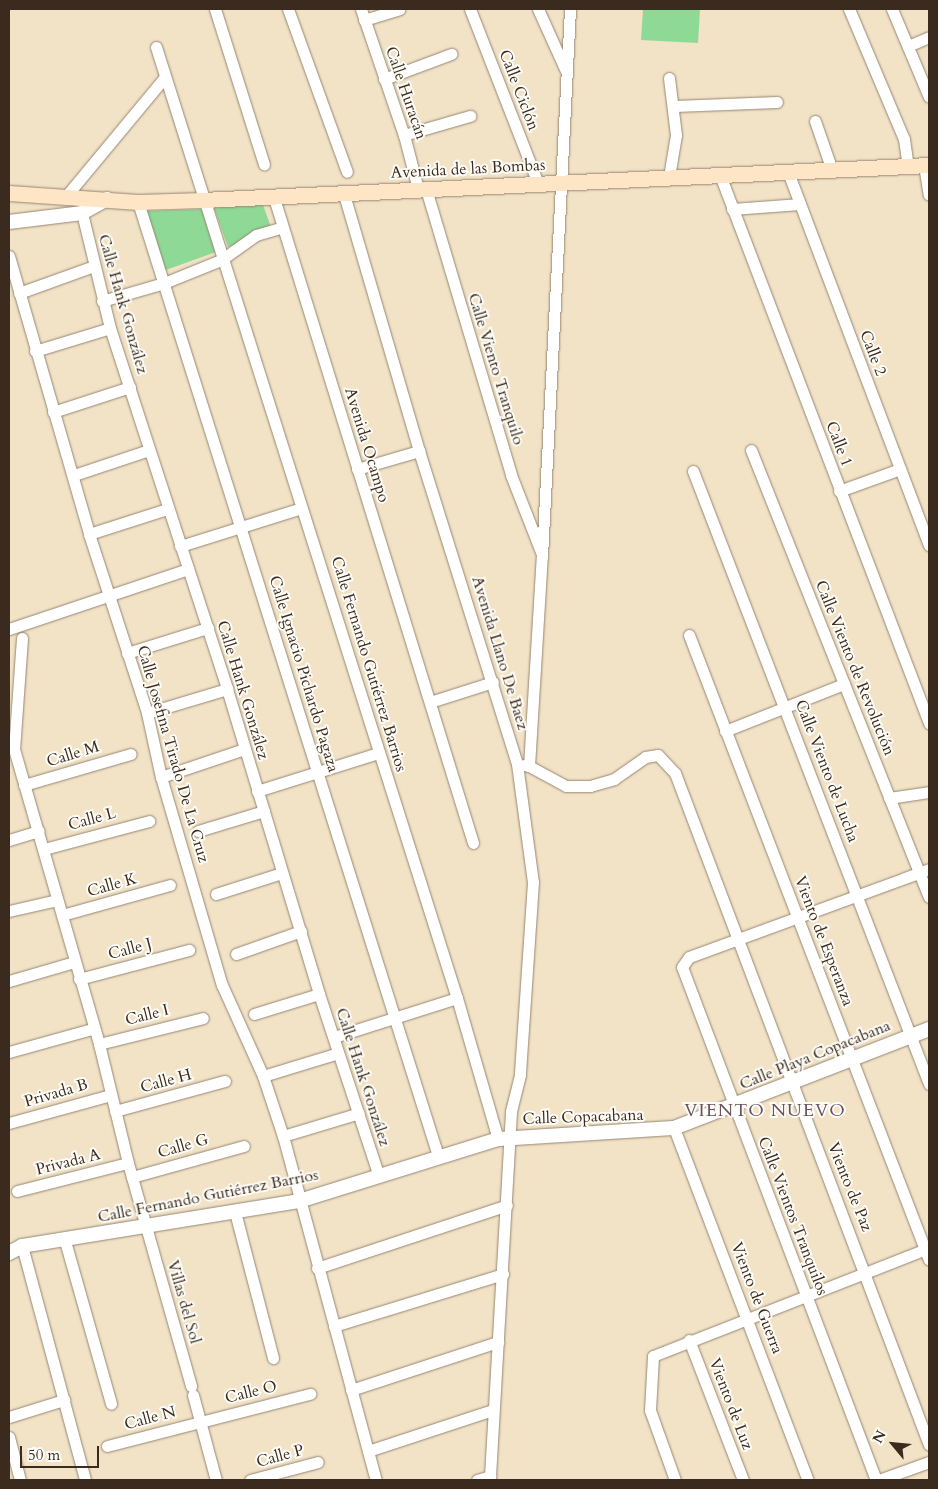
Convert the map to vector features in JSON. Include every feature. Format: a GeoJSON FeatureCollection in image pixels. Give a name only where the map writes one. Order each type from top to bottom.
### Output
{"type":"FeatureCollection","features":[{"type":"Feature","properties":{"kind":"main road","name":"Avenida de las Bombas"},"geometry":{"type":"LineString","coordinates":[[9,193],[67,195],[138,202],[274,198],[343,191],[422,189],[927,165]]}},
{"type":"Feature","properties":{"kind":"street"},"geometry":{"type":"LineString","coordinates":[[215,9],[264,164]]}},
{"type":"Feature","properties":{"kind":"street"},"geometry":{"type":"LineString","coordinates":[[288,9],[347,172]]}},
{"type":"Feature","properties":{"kind":"street","name":"Calle Huracán"},"geometry":{"type":"LineString","coordinates":[[360,9],[422,189]]}},
{"type":"Feature","properties":{"kind":"street"},"geometry":{"type":"LineString","coordinates":[[364,20],[399,9]]}},
{"type":"Feature","properties":{"kind":"street","name":"Calle Ciclón"},"geometry":{"type":"LineString","coordinates":[[470,9],[538,183]]}},
{"type":"Feature","properties":{"kind":"street"},"geometry":{"type":"LineString","coordinates":[[538,9],[566,71]]}},
{"type":"Feature","properties":{"kind":"street"},"geometry":{"type":"LineString","coordinates":[[517,764],[529,766],[542,556],[570,9]]}},
{"type":"Feature","properties":{"kind":"street"},"geometry":{"type":"LineString","coordinates":[[849,9],[904,139],[908,166]]}},
{"type":"Feature","properties":{"kind":"street"},"geometry":{"type":"LineString","coordinates":[[892,9],[929,97]]}},
{"type":"Feature","properties":{"kind":"street"},"geometry":{"type":"LineString","coordinates":[[908,46],[929,37]]}},
{"type":"Feature","properties":{"kind":"street","name":"Calle Fernando Gutiérrez Barrios"},"geometry":{"type":"LineString","coordinates":[[9,1253],[22,1246],[65,1241],[299,1201],[438,1156],[504,1138],[378,753],[302,508],[221,260],[156,47]]}},
{"type":"Feature","properties":{"kind":"street"},"geometry":{"type":"LineString","coordinates":[[384,79],[451,54]]}},
{"type":"Feature","properties":{"kind":"street"},"geometry":{"type":"LineString","coordinates":[[67,195],[165,77]]}},
{"type":"Feature","properties":{"kind":"street"},"geometry":{"type":"LineString","coordinates":[[669,78],[675,106],[676,135],[670,177]]}},
{"type":"Feature","properties":{"kind":"street"},"geometry":{"type":"LineString","coordinates":[[675,106],[777,102]]}},
{"type":"Feature","properties":{"kind":"street"},"geometry":{"type":"LineString","coordinates":[[404,136],[470,116]]}},
{"type":"Feature","properties":{"kind":"street"},"geometry":{"type":"LineString","coordinates":[[815,121],[832,170]]}},
{"type":"Feature","properties":{"kind":"street"},"geometry":{"type":"LineString","coordinates":[[927,165],[925,183],[929,195]]}},
{"type":"Feature","properties":{"kind":"street","name":"Calle 2"},"geometry":{"type":"LineString","coordinates":[[788,172],[929,545]]}},
{"type":"Feature","properties":{"kind":"street","name":"Calle 1"},"geometry":{"type":"LineString","coordinates":[[720,175],[929,724]]}},
{"type":"Feature","properties":{"kind":"street","name":"Calle Viento Tranquilo"},"geometry":{"type":"LineString","coordinates":[[422,189],[511,475],[542,556]]}},
{"type":"Feature","properties":{"kind":"street","name":"Avenida Llano De Baez"},"geometry":{"type":"LineString","coordinates":[[343,191],[419,451],[493,682],[517,764],[534,882],[520,1075],[504,1138],[507,1205],[490,1478]]}},
{"type":"Feature","properties":{"kind":"street","name":"Avenida Ocampo"},"geometry":{"type":"LineString","coordinates":[[274,198],[281,228],[474,843]]}},
{"type":"Feature","properties":{"kind":"street"},"geometry":{"type":"LineString","coordinates":[[9,222],[82,213],[107,199]]}},
{"type":"Feature","properties":{"kind":"street","name":"Calle Ignacio Pichardo Pagaza"},"geometry":{"type":"LineString","coordinates":[[138,202],[438,1156]]}},
{"type":"Feature","properties":{"kind":"street"},"geometry":{"type":"LineString","coordinates":[[732,209],[800,204]]}},
{"type":"Feature","properties":{"kind":"street","name":"Calle Hank González"},"geometry":{"type":"LineString","coordinates":[[82,213],[110,328],[167,509],[208,628],[319,994],[379,1176]]}},
{"type":"Feature","properties":{"kind":"street"},"geometry":{"type":"LineString","coordinates":[[102,301],[164,283],[221,260],[256,235],[281,228]]}},
{"type":"Feature","properties":{"kind":"street","name":"Calle Josefina Tirado De La Cruz"},"geometry":{"type":"LineString","coordinates":[[9,256],[108,597],[147,712],[161,777],[222,985],[263,1076],[283,1136],[317,1268],[376,1480]]}},
{"type":"Feature","properties":{"kind":"street"},"geometry":{"type":"LineString","coordinates":[[19,293],[94,266]]}},
{"type":"Feature","properties":{"kind":"street"},"geometry":{"type":"LineString","coordinates":[[36,351],[110,328]]}},
{"type":"Feature","properties":{"kind":"street"},"geometry":{"type":"LineString","coordinates":[[53,412],[130,387]]}},
{"type":"Feature","properties":{"kind":"street"},"geometry":{"type":"LineString","coordinates":[[74,475],[149,450]]}},
{"type":"Feature","properties":{"kind":"street","name":"Calle Viento de Revolución"},"geometry":{"type":"LineString","coordinates":[[752,450],[889,798],[924,870],[929,897]]}},
{"type":"Feature","properties":{"kind":"street"},"geometry":{"type":"LineString","coordinates":[[357,469],[419,451]]}},
{"type":"Feature","properties":{"kind":"street"},"geometry":{"type":"LineString","coordinates":[[840,491],[900,469]]}},
{"type":"Feature","properties":{"kind":"street","name":"Calle Viento de Lucha"},"geometry":{"type":"LineString","coordinates":[[693,471],[929,1084]]}},
{"type":"Feature","properties":{"kind":"street"},"geometry":{"type":"LineString","coordinates":[[180,546],[302,508]]}},
{"type":"Feature","properties":{"kind":"street"},"geometry":{"type":"LineString","coordinates":[[89,534],[167,509]]}},
{"type":"Feature","properties":{"kind":"street"},"geometry":{"type":"LineString","coordinates":[[9,629],[188,569]]}},
{"type":"Feature","properties":{"kind":"street"},"geometry":{"type":"LineString","coordinates":[[127,653],[208,628]]}},
{"type":"Feature","properties":{"kind":"street","name":"Viento de Esperanza"},"geometry":{"type":"LineString","coordinates":[[689,635],[797,918],[928,1252]]}},
{"type":"Feature","properties":{"kind":"street","name":"Villas del Sol"},"geometry":{"type":"LineString","coordinates":[[22,638],[13,740],[24,785],[44,848],[78,979],[98,1044],[128,1163],[216,1480]]}},
{"type":"Feature","properties":{"kind":"street"},"geometry":{"type":"LineString","coordinates":[[430,702],[493,682]]}},
{"type":"Feature","properties":{"kind":"street"},"geometry":{"type":"LineString","coordinates":[[726,731],[844,684]]}},
{"type":"Feature","properties":{"kind":"street"},"geometry":{"type":"LineString","coordinates":[[147,712],[227,689]]}},
{"type":"Feature","properties":{"kind":"street"},"geometry":{"type":"LineString","coordinates":[[161,777],[244,749]]}},
{"type":"Feature","properties":{"kind":"street"},"geometry":{"type":"LineString","coordinates":[[257,791],[378,753]]}},
{"type":"Feature","properties":{"kind":"street","name":"Calle M"},"geometry":{"type":"LineString","coordinates":[[24,785],[131,754]]}},
{"type":"Feature","properties":{"kind":"street","name":"Viento de Paz"},"geometry":{"type":"LineString","coordinates":[[529,766],[566,786],[590,786],[614,779],[645,757],[658,755],[667,761],[675,772],[866,1272],[929,1445]]}},
{"type":"Feature","properties":{"kind":"street"},"geometry":{"type":"LineString","coordinates":[[889,798],[929,792]]}},
{"type":"Feature","properties":{"kind":"street"},"geometry":{"type":"LineString","coordinates":[[198,831],[264,811]]}},
{"type":"Feature","properties":{"kind":"street","name":"Calle L"},"geometry":{"type":"LineString","coordinates":[[44,848],[149,821]]}},
{"type":"Feature","properties":{"kind":"street"},"geometry":{"type":"LineString","coordinates":[[9,840],[39,831]]}},
{"type":"Feature","properties":{"kind":"street"},"geometry":{"type":"LineString","coordinates":[[738,940],[924,870]]}},
{"type":"Feature","properties":{"kind":"street"},"geometry":{"type":"LineString","coordinates":[[216,894],[282,873]]}},
{"type":"Feature","properties":{"kind":"street","name":"Calle K"},"geometry":{"type":"LineString","coordinates":[[62,915],[170,885]]}},
{"type":"Feature","properties":{"kind":"street"},"geometry":{"type":"LineString","coordinates":[[9,910],[57,900]]}},
{"type":"Feature","properties":{"kind":"street"},"geometry":{"type":"LineString","coordinates":[[236,954],[301,932]]}},
{"type":"Feature","properties":{"kind":"street","name":"Calle Vientos Tranquilos"},"geometry":{"type":"LineString","coordinates":[[738,940],[689,957],[684,963],[682,971],[878,1480]]}},
{"type":"Feature","properties":{"kind":"street","name":"Calle J"},"geometry":{"type":"LineString","coordinates":[[78,979],[189,950]]}},
{"type":"Feature","properties":{"kind":"street"},"geometry":{"type":"LineString","coordinates":[[9,980],[74,962]]}},
{"type":"Feature","properties":{"kind":"street"},"geometry":{"type":"LineString","coordinates":[[254,1014],[319,994]]}},
{"type":"Feature","properties":{"kind":"street"},"geometry":{"type":"LineString","coordinates":[[334,1037],[457,998]]}},
{"type":"Feature","properties":{"kind":"street","name":"Calle I"},"geometry":{"type":"LineString","coordinates":[[98,1044],[203,1018]]}},
{"type":"Feature","properties":{"kind":"street"},"geometry":{"type":"LineString","coordinates":[[9,1052],[92,1029]]}},
{"type":"Feature","properties":{"kind":"street","name":"Calle Playa Copacabana"},"geometry":{"type":"LineString","coordinates":[[657,1131],[674,1128],[734,1106],[929,1029]]}},
{"type":"Feature","properties":{"kind":"street"},"geometry":{"type":"LineString","coordinates":[[263,1076],[338,1053]]}},
{"type":"Feature","properties":{"kind":"street","name":"Calle H"},"geometry":{"type":"LineString","coordinates":[[115,1111],[225,1081]]}},
{"type":"Feature","properties":{"kind":"street","name":"Privada B"},"geometry":{"type":"LineString","coordinates":[[9,1123],[111,1095]]}},
{"type":"Feature","properties":{"kind":"street"},"geometry":{"type":"LineString","coordinates":[[283,1136],[359,1114]]}},
{"type":"Feature","properties":{"kind":"street","name":"Viento de Guerra"},"geometry":{"type":"LineString","coordinates":[[674,1128],[748,1318],[808,1480]]}},
{"type":"Feature","properties":{"kind":"street","name":"Calle Copacabana"},"geometry":{"type":"LineString","coordinates":[[504,1138],[657,1131]]}},
{"type":"Feature","properties":{"kind":"street","name":"Calle G"},"geometry":{"type":"LineString","coordinates":[[132,1177],[244,1146]]}},
{"type":"Feature","properties":{"kind":"street","name":"Privada A"},"geometry":{"type":"LineString","coordinates":[[17,1191],[128,1163]]}},
{"type":"Feature","properties":{"kind":"street"},"geometry":{"type":"LineString","coordinates":[[317,1268],[507,1205]]}},
{"type":"Feature","properties":{"kind":"street"},"geometry":{"type":"LineString","coordinates":[[235,1212],[273,1358]]}},
{"type":"Feature","properties":{"kind":"street"},"geometry":{"type":"LineString","coordinates":[[65,1241],[111,1404]]}},
{"type":"Feature","properties":{"kind":"street"},"geometry":{"type":"LineString","coordinates":[[22,1246],[86,1480]]}},
{"type":"Feature","properties":{"kind":"street"},"geometry":{"type":"LineString","coordinates":[[675,1480],[650,1410],[653,1356],[806,1294],[928,1252]]}},
{"type":"Feature","properties":{"kind":"street"},"geometry":{"type":"LineString","coordinates":[[334,1326],[503,1274]]}},
{"type":"Feature","properties":{"kind":"street","name":"Viento de Luz"},"geometry":{"type":"LineString","coordinates":[[689,1340],[743,1480]]}},
{"type":"Feature","properties":{"kind":"street"},"geometry":{"type":"LineString","coordinates":[[351,1390],[498,1342]]}},
{"type":"Feature","properties":{"kind":"street","name":"Calle O"},"geometry":{"type":"LineString","coordinates":[[200,1421],[310,1394]]}},
{"type":"Feature","properties":{"kind":"street"},"geometry":{"type":"LineString","coordinates":[[9,1417],[64,1400]]}},
{"type":"Feature","properties":{"kind":"street"},"geometry":{"type":"LineString","coordinates":[[368,1451],[493,1410]]}},
{"type":"Feature","properties":{"kind":"street","name":"Calle N"},"geometry":{"type":"LineString","coordinates":[[107,1446],[200,1421]]}},
{"type":"Feature","properties":{"kind":"street"},"geometry":{"type":"LineString","coordinates":[[9,1437],[20,1480]]}},
{"type":"Feature","properties":{"kind":"street","name":"Calle P"},"geometry":{"type":"LineString","coordinates":[[250,1480],[318,1462]]}},
{"type":"Feature","properties":{"kind":"street"},"geometry":{"type":"LineString","coordinates":[[878,1480],[929,1462]]}},
{"type":"Feature","properties":{"kind":"street"},"geometry":{"type":"LineString","coordinates":[[477,1480],[490,1478]]}},
{"type":"Feature","properties":{"kind":"green space"},"geometry":{"type":"Polygon","coordinates":[[[643,9],[700,9],[698,43],[641,40],[643,9]]]}},
{"type":"Feature","properties":{"kind":"green space"},"geometry":{"type":"Polygon","coordinates":[[[262,202],[272,230],[228,247],[214,208],[262,202]]]}},
{"type":"Feature","properties":{"kind":"green space"},"geometry":{"type":"Polygon","coordinates":[[[206,209],[216,252],[163,271],[145,211],[206,209]]]}},
{"type":"Feature","properties":{"kind":"district","name":"VIENTO NUEVO"},"geometry":{"type":"Point","coordinates":[765,1111]}}]}
